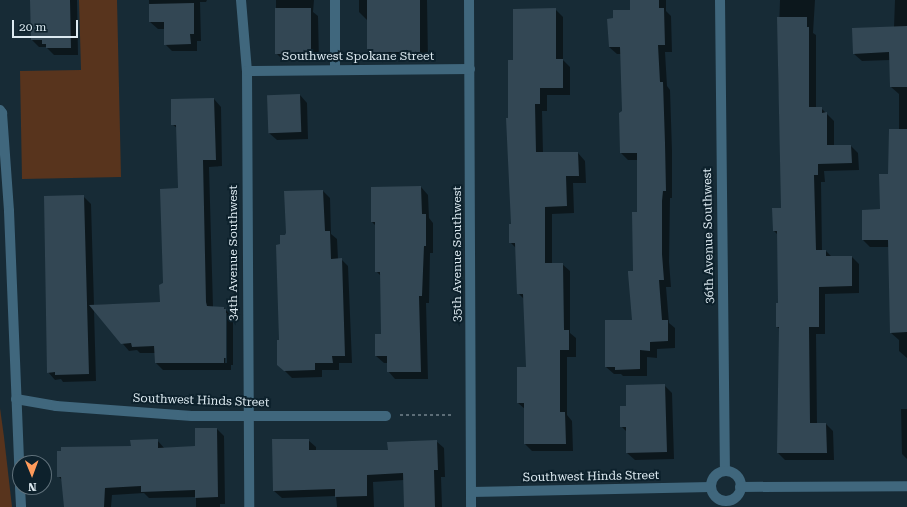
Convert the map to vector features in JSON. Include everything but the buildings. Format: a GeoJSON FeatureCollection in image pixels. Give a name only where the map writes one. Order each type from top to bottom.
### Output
{"type":"FeatureCollection","features":[{"type":"Feature","properties":{"kind":"street","name":"34th Avenue Southwest"},"geometry":{"type":"LineString","coordinates":[[241,0],[246,71],[249,507]]}},
{"type":"Feature","properties":{"kind":"street"},"geometry":{"type":"LineString","coordinates":[[335,0],[335,70]]}},
{"type":"Feature","properties":{"kind":"street","name":"35th Avenue Southwest"},"geometry":{"type":"LineString","coordinates":[[469,0],[471,507]]}},
{"type":"Feature","properties":{"kind":"street","name":"36th Avenue Southwest"},"geometry":{"type":"LineString","coordinates":[[720,0],[725,472]]}},
{"type":"Feature","properties":{"kind":"street","name":"Southwest Spokane Street"},"geometry":{"type":"LineString","coordinates":[[246,71],[470,69]]}},
{"type":"Feature","properties":{"kind":"street"},"geometry":{"type":"LineString","coordinates":[[0,110],[2,113],[9,211],[19,455]]}},
{"type":"Feature","properties":{"kind":"street","name":"Southwest Hinds Street"},"geometry":{"type":"LineString","coordinates":[[16,399],[56,406],[192,416],[386,416]]}},
{"type":"Feature","properties":{"kind":"street"},"geometry":{"type":"LineString","coordinates":[[725,472],[736,476],[740,487],[736,497],[725,504],[717,498],[711,487],[715,476],[725,472]]}},
{"type":"Feature","properties":{"kind":"street"},"geometry":{"type":"LineString","coordinates":[[740,487],[907,486]]}},
{"type":"Feature","properties":{"kind":"street","name":"Southwest Hinds Street"},"geometry":{"type":"LineString","coordinates":[[471,492],[711,487]]}},
{"type":"Feature","properties":{"kind":"street"},"geometry":{"type":"LineString","coordinates":[[20,495],[21,507]]}},
{"type":"Feature","properties":{"kind":"path"},"geometry":{"type":"LineString","coordinates":[[404,415],[452,415]]}},
{"type":"Feature","properties":{"kind":"shaded area"},"geometry":{"type":"Polygon","coordinates":[[[79,0],[117,0],[121,177],[22,179],[20,71],[81,70],[79,0]]]}},
{"type":"Feature","properties":{"kind":"shaded area"},"geometry":{"type":"Polygon","coordinates":[[[0,408],[4,437],[12,507],[0,507],[0,408]]]}}]}
